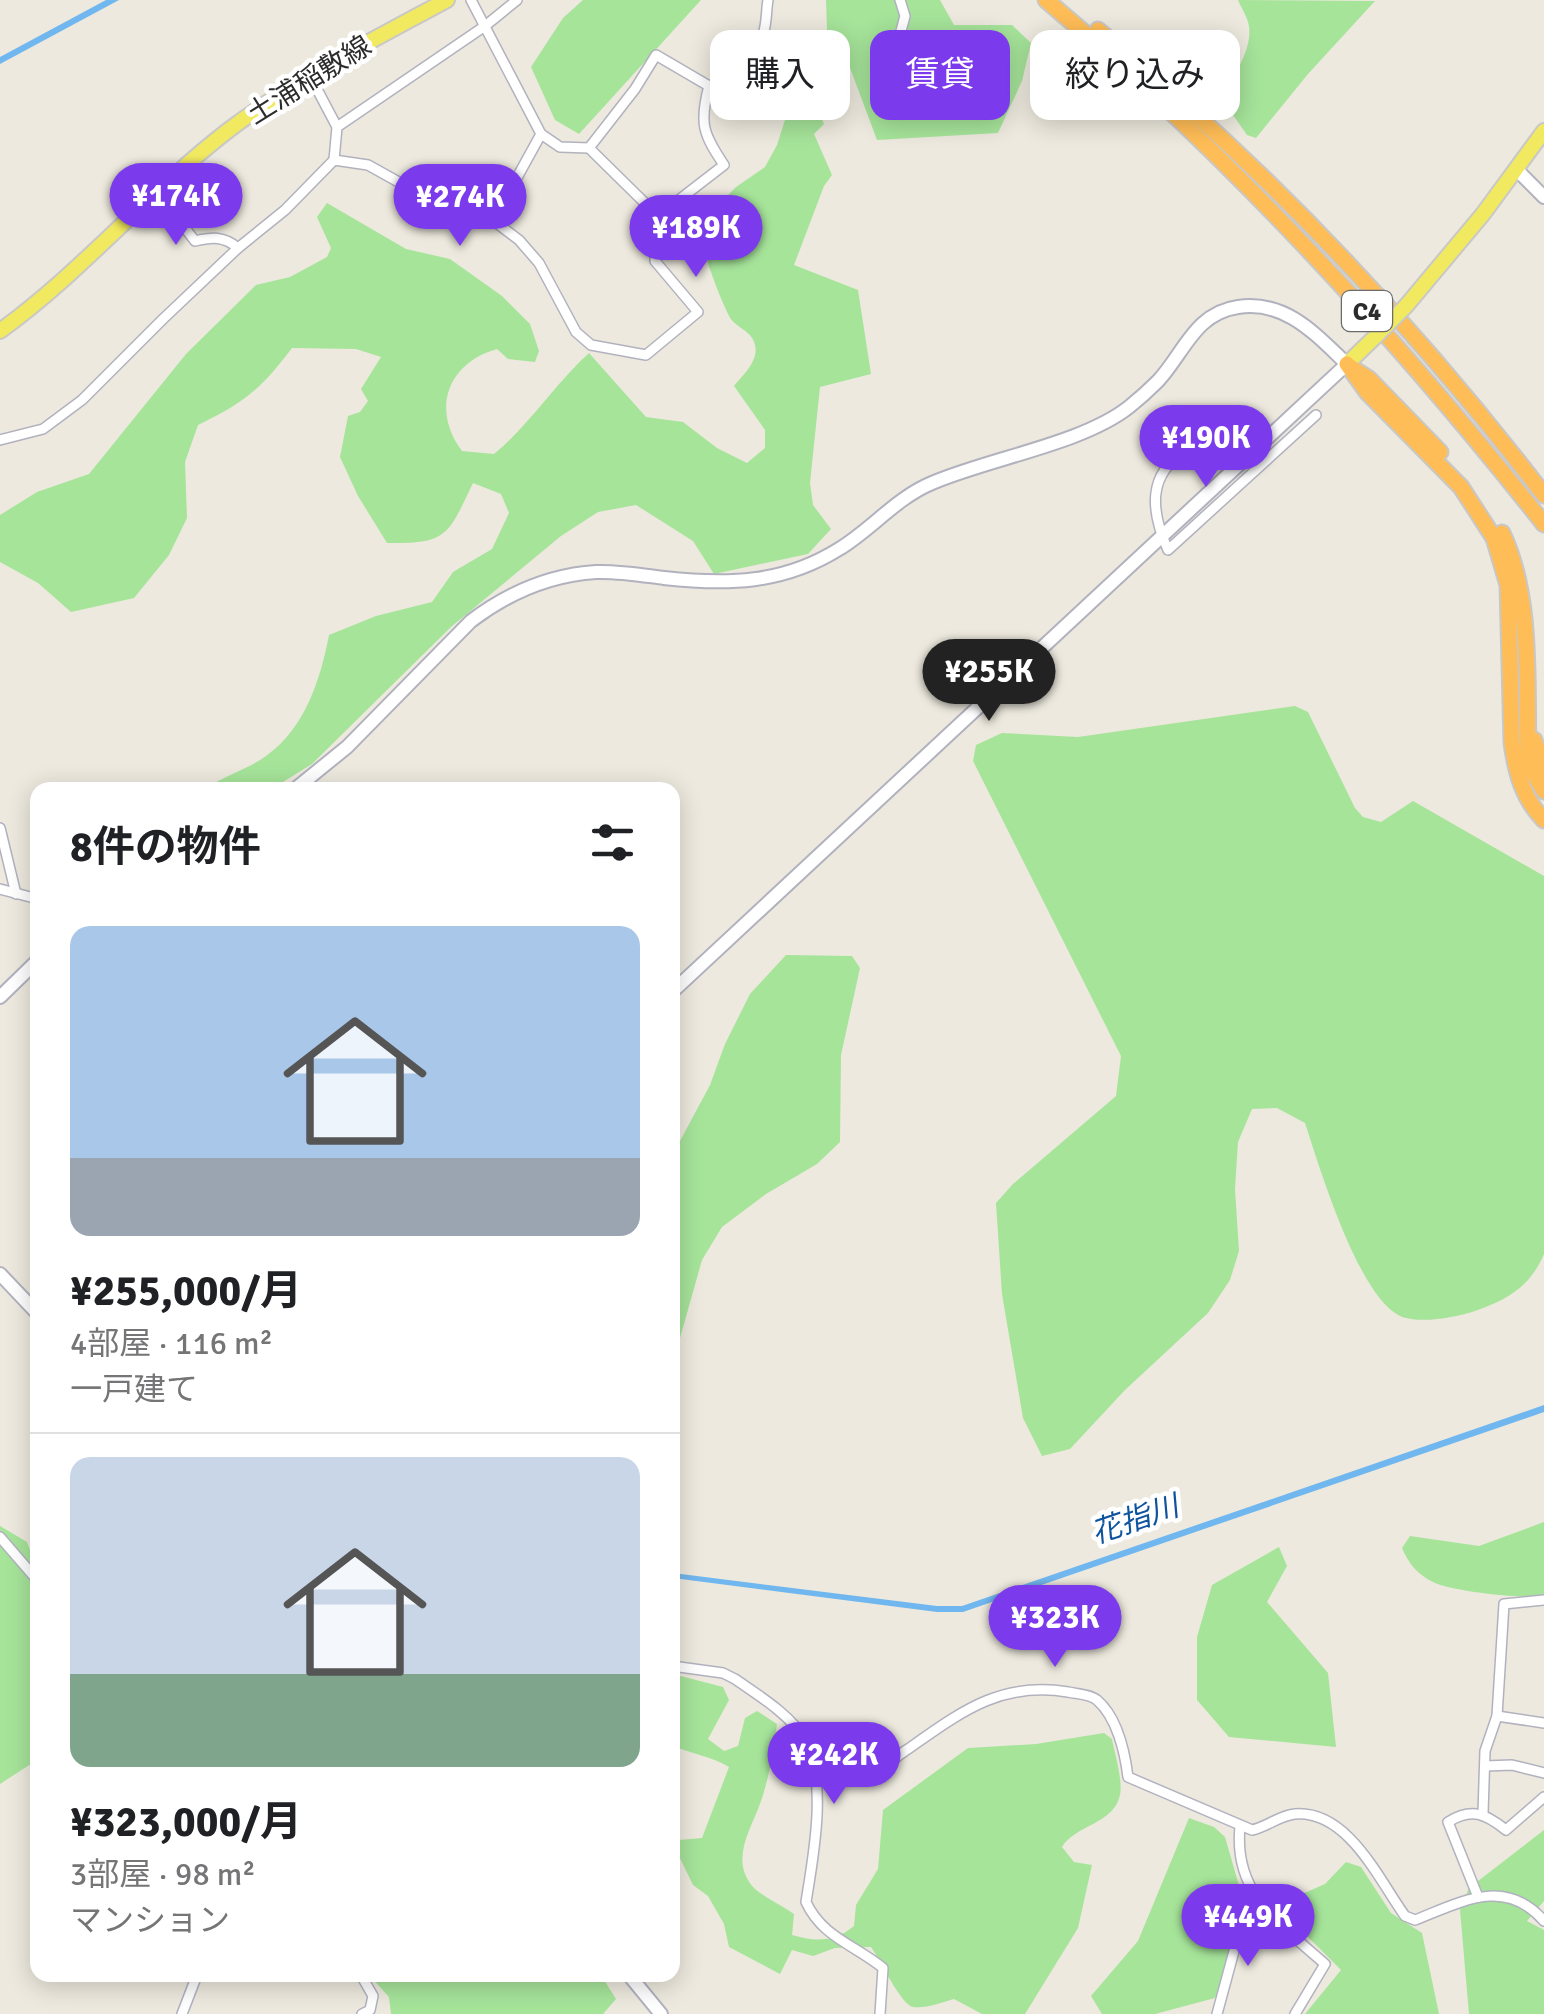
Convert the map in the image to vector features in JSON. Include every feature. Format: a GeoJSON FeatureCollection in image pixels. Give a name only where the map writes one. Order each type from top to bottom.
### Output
{"type":"FeatureCollection","features":[{"type":"Feature","properties":{"kind":"highway","name":"C4"},"geometry":{"type":"LineString","coordinates":[[1046,0],[1138,80],[1322,262],[1416,366],[1544,524]]}},
{"type":"Feature","properties":{"kind":"highway","name":"C4"},"geometry":{"type":"LineString","coordinates":[[1062,0],[1122,49],[1277,192],[1416,336],[1544,495]]}},
{"type":"Feature","properties":{"kind":"highway"},"geometry":{"type":"LineString","coordinates":[[1347,364],[1367,392],[1487,515],[1499,537],[1508,584],[1520,763],[1528,784],[1544,806]]}},
{"type":"Feature","properties":{"kind":"highway"},"geometry":{"type":"LineString","coordinates":[[1492,428],[1544,482]]}},
{"type":"Feature","properties":{"kind":"highway"},"geometry":{"type":"LineString","coordinates":[[1519,712],[1544,769]]}},
{"type":"Feature","properties":{"kind":"highway"},"geometry":{"type":"LineString","coordinates":[[1519,712],[1528,756],[1544,792]]}},
{"type":"Feature","properties":{"kind":"highway"},"geometry":{"type":"LineString","coordinates":[[1519,712],[1516,765],[1530,802],[1544,820]]}},
{"type":"Feature","properties":{"kind":"main road","name":"土浦稲敷線"},"geometry":{"type":"LineString","coordinates":[[0,331],[228,130],[309,74],[447,0]]}},
{"type":"Feature","properties":{"kind":"main road"},"geometry":{"type":"LineString","coordinates":[[1347,364],[1406,306],[1544,131]]}},
{"type":"Feature","properties":{"kind":"street"},"geometry":{"type":"LineString","coordinates":[[472,0],[541,134],[560,146],[589,148],[658,216]]}},
{"type":"Feature","properties":{"kind":"street"},"geometry":{"type":"LineString","coordinates":[[338,127],[485,26],[516,0]]}},
{"type":"Feature","properties":{"kind":"street"},"geometry":{"type":"LineString","coordinates":[[589,148],[635,89],[656,54],[709,86],[721,82],[753,51],[764,32],[768,0]]}},
{"type":"Feature","properties":{"kind":"street"},"geometry":{"type":"LineString","coordinates":[[900,0],[905,16],[901,30]]}},
{"type":"Feature","properties":{"kind":"street"},"geometry":{"type":"LineString","coordinates":[[0,440],[24,436],[62,418],[334,160],[338,127],[309,74]]}},
{"type":"Feature","properties":{"kind":"street"},"geometry":{"type":"LineString","coordinates":[[482,212],[519,240],[539,263],[576,332],[591,345],[646,355],[698,312],[655,261],[658,216],[724,165],[706,139],[702,113],[709,86]]}},
{"type":"Feature","properties":{"kind":"street"},"geometry":{"type":"LineString","coordinates":[[334,160],[368,165],[404,185],[462,230],[514,183],[541,134]]}},
{"type":"Feature","properties":{"kind":"street"},"geometry":{"type":"LineString","coordinates":[[1516,170],[1544,197]]}},
{"type":"Feature","properties":{"kind":"street"},"geometry":{"type":"LineString","coordinates":[[157,192],[195,240],[229,240],[238,248]]}},
{"type":"Feature","properties":{"kind":"street"},"geometry":{"type":"LineString","coordinates":[[304,782],[348,746],[471,622],[490,607],[532,586],[562,576],[600,572],[735,583],[758,581],[809,566],[848,544],[928,484],[1088,430],[1126,409],[1157,382],[1195,329],[1222,310],[1254,306],[1284,312],[1306,325],[1347,364],[680,985]]}},
{"type":"Feature","properties":{"kind":"street"},"geometry":{"type":"LineString","coordinates":[[1188,440],[1187,450],[1165,465],[1160,474],[1155,514],[1168,550],[1316,416]]}},
{"type":"Feature","properties":{"kind":"street"},"geometry":{"type":"LineString","coordinates":[[0,828],[16,894]]}},
{"type":"Feature","properties":{"kind":"street"},"geometry":{"type":"LineString","coordinates":[[0,889],[30,898]]}},
{"type":"Feature","properties":{"kind":"street"},"geometry":{"type":"LineString","coordinates":[[0,997],[30,968]]}},
{"type":"Feature","properties":{"kind":"street"},"geometry":{"type":"LineString","coordinates":[[0,1274],[30,1306]]}},
{"type":"Feature","properties":{"kind":"street"},"geometry":{"type":"LineString","coordinates":[[0,1537],[30,1572]]}},
{"type":"Feature","properties":{"kind":"street"},"geometry":{"type":"LineString","coordinates":[[1483,1813],[1488,1738],[1497,1716],[1504,1604],[1544,1600]]}},
{"type":"Feature","properties":{"kind":"street"},"geometry":{"type":"LineString","coordinates":[[680,1667],[723,1673],[796,1727],[816,1766],[813,1858],[806,1902],[828,1934],[883,1968],[880,2014]]}},
{"type":"Feature","properties":{"kind":"street"},"geometry":{"type":"LineString","coordinates":[[816,1766],[863,1775],[883,1766],[954,1717],[997,1695],[1020,1689],[1051,1689],[1097,1700],[1118,1736],[1128,1777],[1252,1830],[1296,1814],[1330,1823],[1351,1840],[1405,1916],[1415,1920],[1478,1897],[1501,1896],[1533,1908],[1544,1921]]}},
{"type":"Feature","properties":{"kind":"street"},"geometry":{"type":"LineString","coordinates":[[1497,1716],[1544,1722]]}},
{"type":"Feature","properties":{"kind":"street"},"geometry":{"type":"LineString","coordinates":[[1485,1766],[1512,1765],[1544,1773]]}},
{"type":"Feature","properties":{"kind":"street"},"geometry":{"type":"LineString","coordinates":[[1478,1897],[1448,1822],[1468,1813],[1483,1813],[1506,1830],[1544,1797]]}},
{"type":"Feature","properties":{"kind":"street"},"geometry":{"type":"LineString","coordinates":[[1240,1827],[1237,1853],[1244,1876],[1270,1914],[1325,1964],[1294,2014]]}},
{"type":"Feature","properties":{"kind":"street"},"geometry":{"type":"LineString","coordinates":[[1217,2014],[1240,1929],[1270,1914]]}},
{"type":"Feature","properties":{"kind":"street"},"geometry":{"type":"LineString","coordinates":[[182,2014],[193,1982]]}},
{"type":"Feature","properties":{"kind":"street"},"geometry":{"type":"LineString","coordinates":[[362,2014],[370,2010],[373,1996],[365,1982]]}},
{"type":"Feature","properties":{"kind":"street"},"geometry":{"type":"LineString","coordinates":[[634,1982],[661,2014]]}},
{"type":"Feature","properties":{"kind":"green space"},"geometry":{"type":"Polygon","coordinates":[[[583,0],[701,0],[579,134],[555,120],[531,67],[563,18],[583,0]]]}},
{"type":"Feature","properties":{"kind":"green space"},"geometry":{"type":"Polygon","coordinates":[[[826,0],[940,0],[954,25],[1012,25],[1030,42],[1030,47],[1022,81],[1010,107],[1010,30],[870,30],[870,120],[1004,120],[998,133],[877,140],[850,68],[850,30],[827,30],[826,0]]]}},
{"type":"Feature","properties":{"kind":"green space"},"geometry":{"type":"Polygon","coordinates":[[[1238,0],[1375,1],[1256,138],[1247,135],[1236,120],[1240,120],[1240,64],[1249,41],[1248,22],[1238,0]]]}},
{"type":"Feature","properties":{"kind":"green space"},"geometry":{"type":"Polygon","coordinates":[[[785,120],[822,120],[824,124],[814,134],[832,175],[824,186],[794,265],[858,290],[871,374],[820,387],[810,483],[813,505],[831,529],[808,554],[714,574],[693,541],[636,505],[598,512],[561,536],[451,627],[312,764],[283,782],[216,782],[266,756],[291,732],[309,702],[329,635],[376,616],[432,602],[453,572],[492,549],[509,513],[501,494],[473,483],[458,514],[443,533],[423,541],[387,543],[340,457],[348,416],[360,412],[368,401],[361,389],[381,357],[356,349],[292,348],[251,394],[198,425],[185,462],[187,518],[169,555],[134,598],[71,612],[38,583],[0,562],[0,515],[37,492],[89,474],[186,354],[256,285],[290,277],[327,257],[331,248],[317,217],[327,203],[406,249],[450,259],[502,296],[530,324],[539,351],[535,362],[508,359],[497,349],[466,365],[449,390],[447,420],[462,451],[494,454],[589,353],[646,417],[683,422],[717,448],[747,463],[765,448],[765,430],[734,386],[752,362],[755,345],[751,336],[729,316],[700,233],[711,213],[736,187],[765,167],[785,120]]]}},
{"type":"Feature","properties":{"kind":"green space"},"geometry":{"type":"Polygon","coordinates":[[[1295,706],[1308,712],[1363,817],[1381,822],[1413,801],[1544,876],[1544,1254],[1524,1284],[1497,1302],[1451,1317],[1406,1318],[1389,1308],[1358,1263],[1331,1201],[1305,1123],[1277,1108],[1252,1109],[1238,1142],[1235,1189],[1239,1251],[1230,1280],[1208,1313],[1125,1390],[1070,1449],[1042,1456],[1023,1418],[1002,1294],[996,1203],[1116,1096],[1121,1056],[973,761],[976,745],[1002,733],[1078,737],[1295,706]]]}},
{"type":"Feature","properties":{"kind":"green space"},"geometry":{"type":"Polygon","coordinates":[[[786,955],[852,956],[860,968],[841,1055],[840,1142],[817,1164],[766,1194],[722,1227],[702,1260],[680,1338],[680,1141],[710,1085],[750,994],[786,955]]]}},
{"type":"Feature","properties":{"kind":"green space"},"geometry":{"type":"Polygon","coordinates":[[[1544,1522],[1544,1597],[1487,1594],[1443,1586],[1418,1572],[1402,1548],[1410,1536],[1479,1546],[1544,1522]]]}},
{"type":"Feature","properties":{"kind":"green space"},"geometry":{"type":"Polygon","coordinates":[[[0,1526],[27,1542],[30,1550],[30,1765],[0,1784],[0,1526]]]}},
{"type":"Feature","properties":{"kind":"green space"},"geometry":{"type":"Polygon","coordinates":[[[1279,1547],[1287,1566],[1267,1602],[1328,1673],[1336,1747],[1229,1737],[1197,1700],[1197,1637],[1212,1585],[1279,1547]]]}},
{"type":"Feature","properties":{"kind":"green space"},"geometry":{"type":"Polygon","coordinates":[[[680,1676],[723,1687],[729,1700],[708,1739],[724,1751],[738,1746],[745,1718],[757,1711],[777,1724],[766,1783],[744,1845],[743,1868],[755,1889],[794,1914],[792,1935],[809,1939],[832,1938],[854,1926],[856,1905],[878,1869],[883,1810],[968,1748],[1036,1744],[1104,1733],[1112,1739],[1120,1795],[1110,1812],[1062,1847],[1074,1862],[1092,1865],[1078,1928],[1025,2014],[982,2014],[954,1999],[928,2006],[908,2004],[871,1947],[835,1948],[813,1956],[792,1950],[780,1974],[729,1947],[724,1924],[708,1896],[693,1885],[680,1858],[680,1840],[702,1838],[729,1767],[680,1748],[680,1676]]]}},
{"type":"Feature","properties":{"kind":"green space"},"geometry":{"type":"Polygon","coordinates":[[[1189,1818],[1214,1827],[1225,1837],[1240,1889],[1249,1898],[1286,1901],[1325,1884],[1346,1862],[1361,1867],[1391,1913],[1422,1933],[1439,2014],[1305,2014],[1341,1970],[1280,1909],[1241,1922],[1215,1998],[1155,2014],[1102,2014],[1091,1996],[1138,1941],[1189,1818]]]}},
{"type":"Feature","properties":{"kind":"green space"},"geometry":{"type":"Polygon","coordinates":[[[1544,1830],[1544,1901],[1527,1921],[1544,1930],[1544,2014],[1469,2014],[1460,1910],[1469,1888],[1544,1830]]]}},
{"type":"Feature","properties":{"kind":"green space"},"geometry":{"type":"Polygon","coordinates":[[[375,1982],[605,1982],[616,1999],[603,2014],[391,2014],[389,1997],[375,1982]]]}},
{"type":"Feature","properties":{"kind":"water"},"geometry":{"type":"Polygon","coordinates":[[[106,0],[119,0],[0,64],[0,57],[106,0]]]}},
{"type":"Feature","properties":{"kind":"water","name":"花指川"},"geometry":{"type":"Polygon","coordinates":[[[1544,1405],[1544,1412],[963,1612],[937,1612],[680,1579],[680,1574],[962,1606],[1544,1405]]]}}]}
